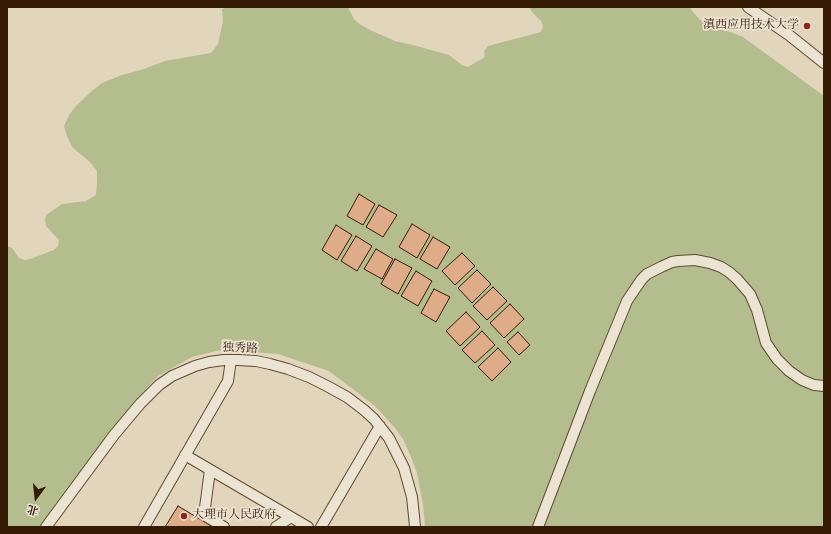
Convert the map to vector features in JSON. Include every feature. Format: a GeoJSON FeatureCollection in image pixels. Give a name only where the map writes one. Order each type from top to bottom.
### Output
{"type":"FeatureCollection","features":[{"type":"Feature","properties":{"kind":"street"},"geometry":{"type":"LineString","coordinates":[[748,7],[797,41],[824,63]]}},
{"type":"Feature","properties":{"kind":"street"},"geometry":{"type":"LineString","coordinates":[[538,527],[604,356],[627,301],[642,279],[661,267],[672,262],[695,260],[710,263],[729,272],[744,287],[752,298],[757,310],[766,343],[772,354],[789,371],[802,380],[814,385],[824,386]]}},
{"type":"Feature","properties":{"kind":"street"},"geometry":{"type":"LineString","coordinates":[[144,527],[228,380],[231,360]]}},
{"type":"Feature","properties":{"kind":"street","name":"独秀路"},"geometry":{"type":"LineString","coordinates":[[46,527],[114,435],[151,392],[172,376],[186,369],[209,362],[247,360],[270,364],[309,377],[347,397],[364,410],[380,426],[393,445],[404,468],[412,497],[415,527]]}},
{"type":"Feature","properties":{"kind":"street"},"geometry":{"type":"LineString","coordinates":[[321,527],[380,426]]}},
{"type":"Feature","properties":{"kind":"street"},"geometry":{"type":"LineString","coordinates":[[185,455],[308,527]]}},
{"type":"Feature","properties":{"kind":"street"},"geometry":{"type":"LineString","coordinates":[[210,470],[204,515],[224,527]]}},
{"type":"Feature","properties":{"kind":"street"},"geometry":{"type":"LineString","coordinates":[[276,527],[291,517]]}},
{"type":"Feature","properties":{"kind":"green space"},"geometry":{"type":"Polygon","coordinates":[[[228,7],[348,7],[354,19],[370,30],[395,41],[449,55],[462,65],[468,67],[485,57],[484,51],[488,46],[541,32],[543,26],[541,21],[529,7],[689,7],[700,20],[743,37],[824,96],[824,527],[425,527],[423,504],[417,473],[411,457],[403,439],[375,406],[329,371],[278,354],[229,350],[216,351],[192,357],[158,376],[132,404],[113,433],[39,527],[7,527],[7,246],[12,248],[19,258],[24,260],[54,250],[58,246],[59,240],[46,226],[46,215],[62,204],[86,201],[96,195],[97,171],[90,162],[72,147],[64,126],[69,115],[76,106],[102,83],[122,75],[165,61],[211,53],[218,44],[223,21],[222,9],[228,7]]]}},
{"type":"Feature","properties":{"kind":"building"},"geometry":{"type":"Polygon","coordinates":[[[359,194],[375,204],[363,225],[347,216],[359,194]]]}},
{"type":"Feature","properties":{"kind":"building"},"geometry":{"type":"Polygon","coordinates":[[[379,205],[397,215],[383,237],[366,227],[379,205]]]}},
{"type":"Feature","properties":{"kind":"building"},"geometry":{"type":"Polygon","coordinates":[[[412,224],[430,235],[417,258],[399,247],[412,224]]]}},
{"type":"Feature","properties":{"kind":"building"},"geometry":{"type":"Polygon","coordinates":[[[336,225],[352,235],[337,260],[322,250],[336,225]]]}},
{"type":"Feature","properties":{"kind":"building"},"geometry":{"type":"Polygon","coordinates":[[[356,236],[372,246],[357,271],[341,261],[356,236]]]}},
{"type":"Feature","properties":{"kind":"building"},"geometry":{"type":"Polygon","coordinates":[[[433,237],[450,247],[437,269],[420,259],[433,237]]]}},
{"type":"Feature","properties":{"kind":"building"},"geometry":{"type":"Polygon","coordinates":[[[376,249],[393,259],[382,279],[364,269],[376,249]]]}},
{"type":"Feature","properties":{"kind":"building"},"geometry":{"type":"Polygon","coordinates":[[[462,253],[475,266],[455,285],[442,271],[462,253]]]}},
{"type":"Feature","properties":{"kind":"building"},"geometry":{"type":"Polygon","coordinates":[[[395,259],[412,268],[398,294],[381,284],[395,259]]]}},
{"type":"Feature","properties":{"kind":"building"},"geometry":{"type":"Polygon","coordinates":[[[477,270],[491,284],[472,303],[458,288],[477,270]]]}},
{"type":"Feature","properties":{"kind":"building"},"geometry":{"type":"Polygon","coordinates":[[[416,271],[432,281],[418,306],[401,296],[416,271]]]}},
{"type":"Feature","properties":{"kind":"building"},"geometry":{"type":"Polygon","coordinates":[[[493,287],[507,301],[487,320],[473,306],[493,287]]]}},
{"type":"Feature","properties":{"kind":"building"},"geometry":{"type":"Polygon","coordinates":[[[434,289],[450,297],[436,322],[421,313],[434,289]]]}},
{"type":"Feature","properties":{"kind":"building"},"geometry":{"type":"Polygon","coordinates":[[[510,304],[524,319],[504,338],[490,323],[510,304]]]}},
{"type":"Feature","properties":{"kind":"building"},"geometry":{"type":"Polygon","coordinates":[[[466,312],[480,327],[460,346],[446,331],[466,312]]]}},
{"type":"Feature","properties":{"kind":"building"},"geometry":{"type":"Polygon","coordinates":[[[482,331],[495,345],[475,363],[462,350],[482,331]]]}},
{"type":"Feature","properties":{"kind":"building"},"geometry":{"type":"Polygon","coordinates":[[[518,332],[530,345],[519,355],[507,342],[518,332]]]}},
{"type":"Feature","properties":{"kind":"building"},"geometry":{"type":"Polygon","coordinates":[[[498,348],[511,362],[492,381],[478,367],[498,348]]]}},
{"type":"Feature","properties":{"kind":"building","name":"大理市人民政府"},"geometry":{"type":"Polygon","coordinates":[[[178,506],[213,527],[165,527],[178,506]]]}},
{"type":"Feature","properties":{"kind":"place","name":"滇西应用技术大学"},"geometry":{"type":"Point","coordinates":[807,26]}},
{"type":"Feature","properties":{"kind":"place","name":"大理市人民政府"},"geometry":{"type":"Point","coordinates":[184,516]}}]}
